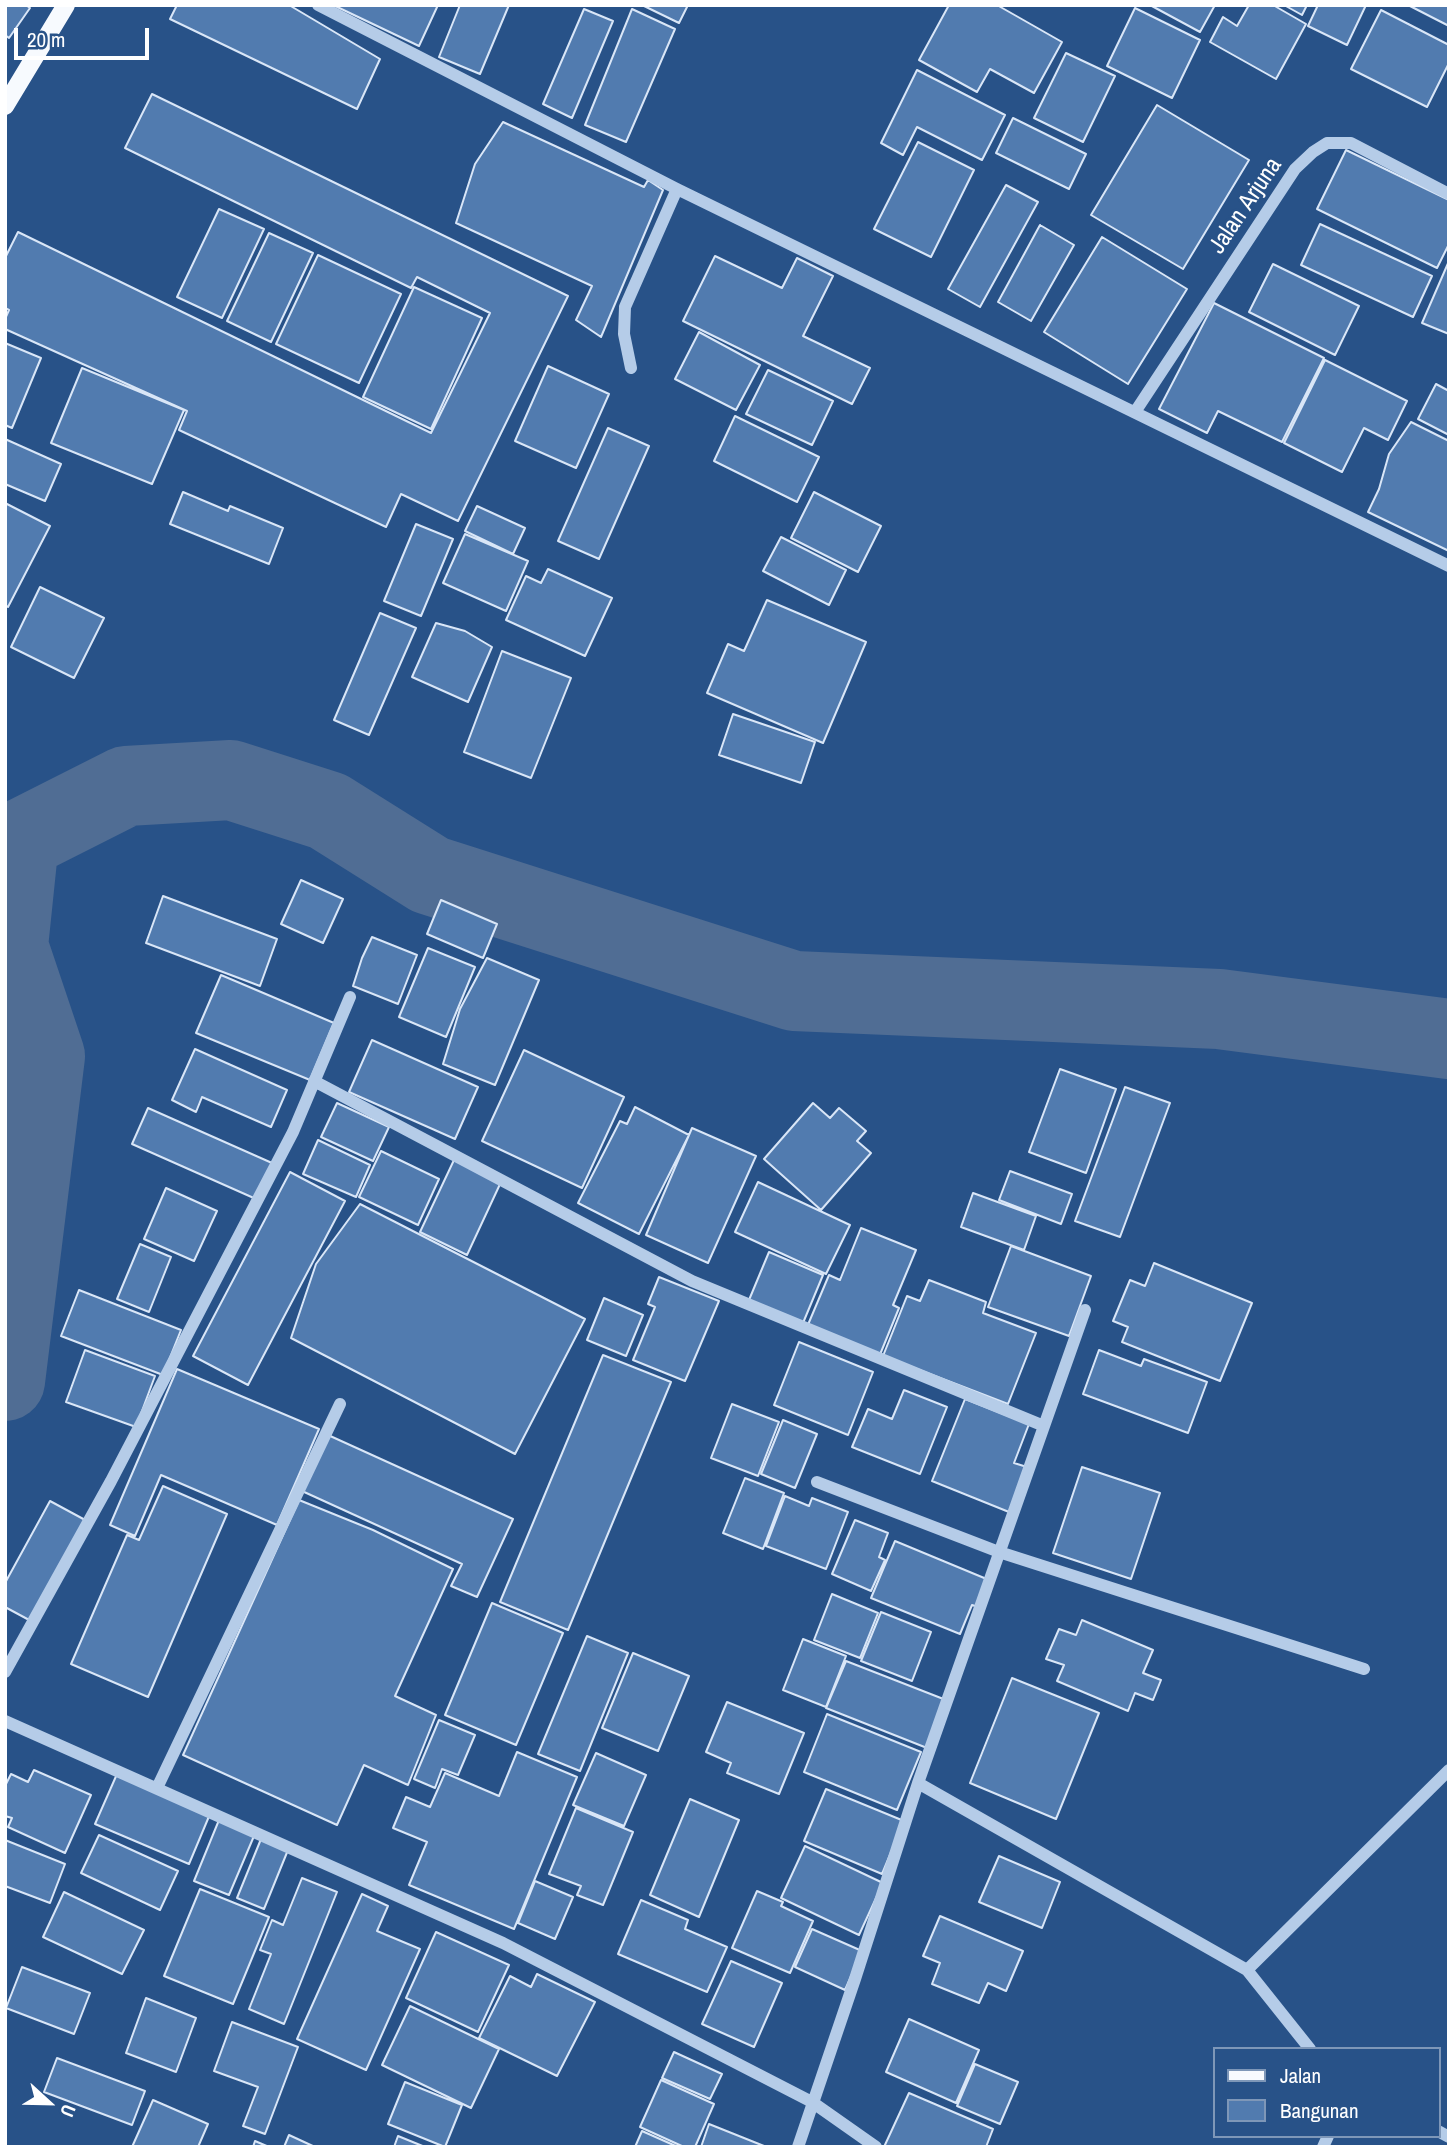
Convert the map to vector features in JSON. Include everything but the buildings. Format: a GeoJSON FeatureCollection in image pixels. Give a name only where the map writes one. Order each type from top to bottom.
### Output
{"type":"FeatureCollection","features":[{"type":"Feature","properties":{"kind":"main road"},"geometry":{"type":"LineString","coordinates":[[5,106],[66,5]]}},
{"type":"Feature","properties":{"kind":"street"},"geometry":{"type":"LineString","coordinates":[[317,5],[677,189],[1449,566]]}},
{"type":"Feature","properties":{"kind":"street","name":"Jalan Arjuna"},"geometry":{"type":"LineString","coordinates":[[1135,412],[1294,169],[1320,147],[1327,143],[1351,143],[1449,194]]}},
{"type":"Feature","properties":{"kind":"street"},"geometry":{"type":"LineString","coordinates":[[631,368],[624,334],[625,307],[677,189]]}},
{"type":"Feature","properties":{"kind":"street"},"geometry":{"type":"LineString","coordinates":[[5,1672],[111,1481],[293,1132],[350,997]]}},
{"type":"Feature","properties":{"kind":"street"},"geometry":{"type":"LineString","coordinates":[[314,1081],[692,1281],[1044,1426]]}},
{"type":"Feature","properties":{"kind":"street"},"geometry":{"type":"LineString","coordinates":[[798,2147],[918,1783],[1085,1310]]}},
{"type":"Feature","properties":{"kind":"street"},"geometry":{"type":"LineString","coordinates":[[157,1788],[340,1404]]}},
{"type":"Feature","properties":{"kind":"street"},"geometry":{"type":"LineString","coordinates":[[817,1482],[999,1552],[1364,1669]]}},
{"type":"Feature","properties":{"kind":"street"},"geometry":{"type":"LineString","coordinates":[[5,1721],[503,1943],[812,2102],[876,2147]]}},
{"type":"Feature","properties":{"kind":"street"},"geometry":{"type":"LineString","coordinates":[[1247,1970],[1449,1770]]}},
{"type":"Feature","properties":{"kind":"street"},"geometry":{"type":"LineString","coordinates":[[918,1783],[1247,1970],[1308,2047]]}},
{"type":"Feature","properties":{"kind":"waterway"},"geometry":{"type":"LineString","coordinates":[[5,1381],[45,1056],[8,946],[19,840],[126,786],[231,780],[328,811],[430,875],[794,991],[1219,1009],[1449,1039]]}}]}
